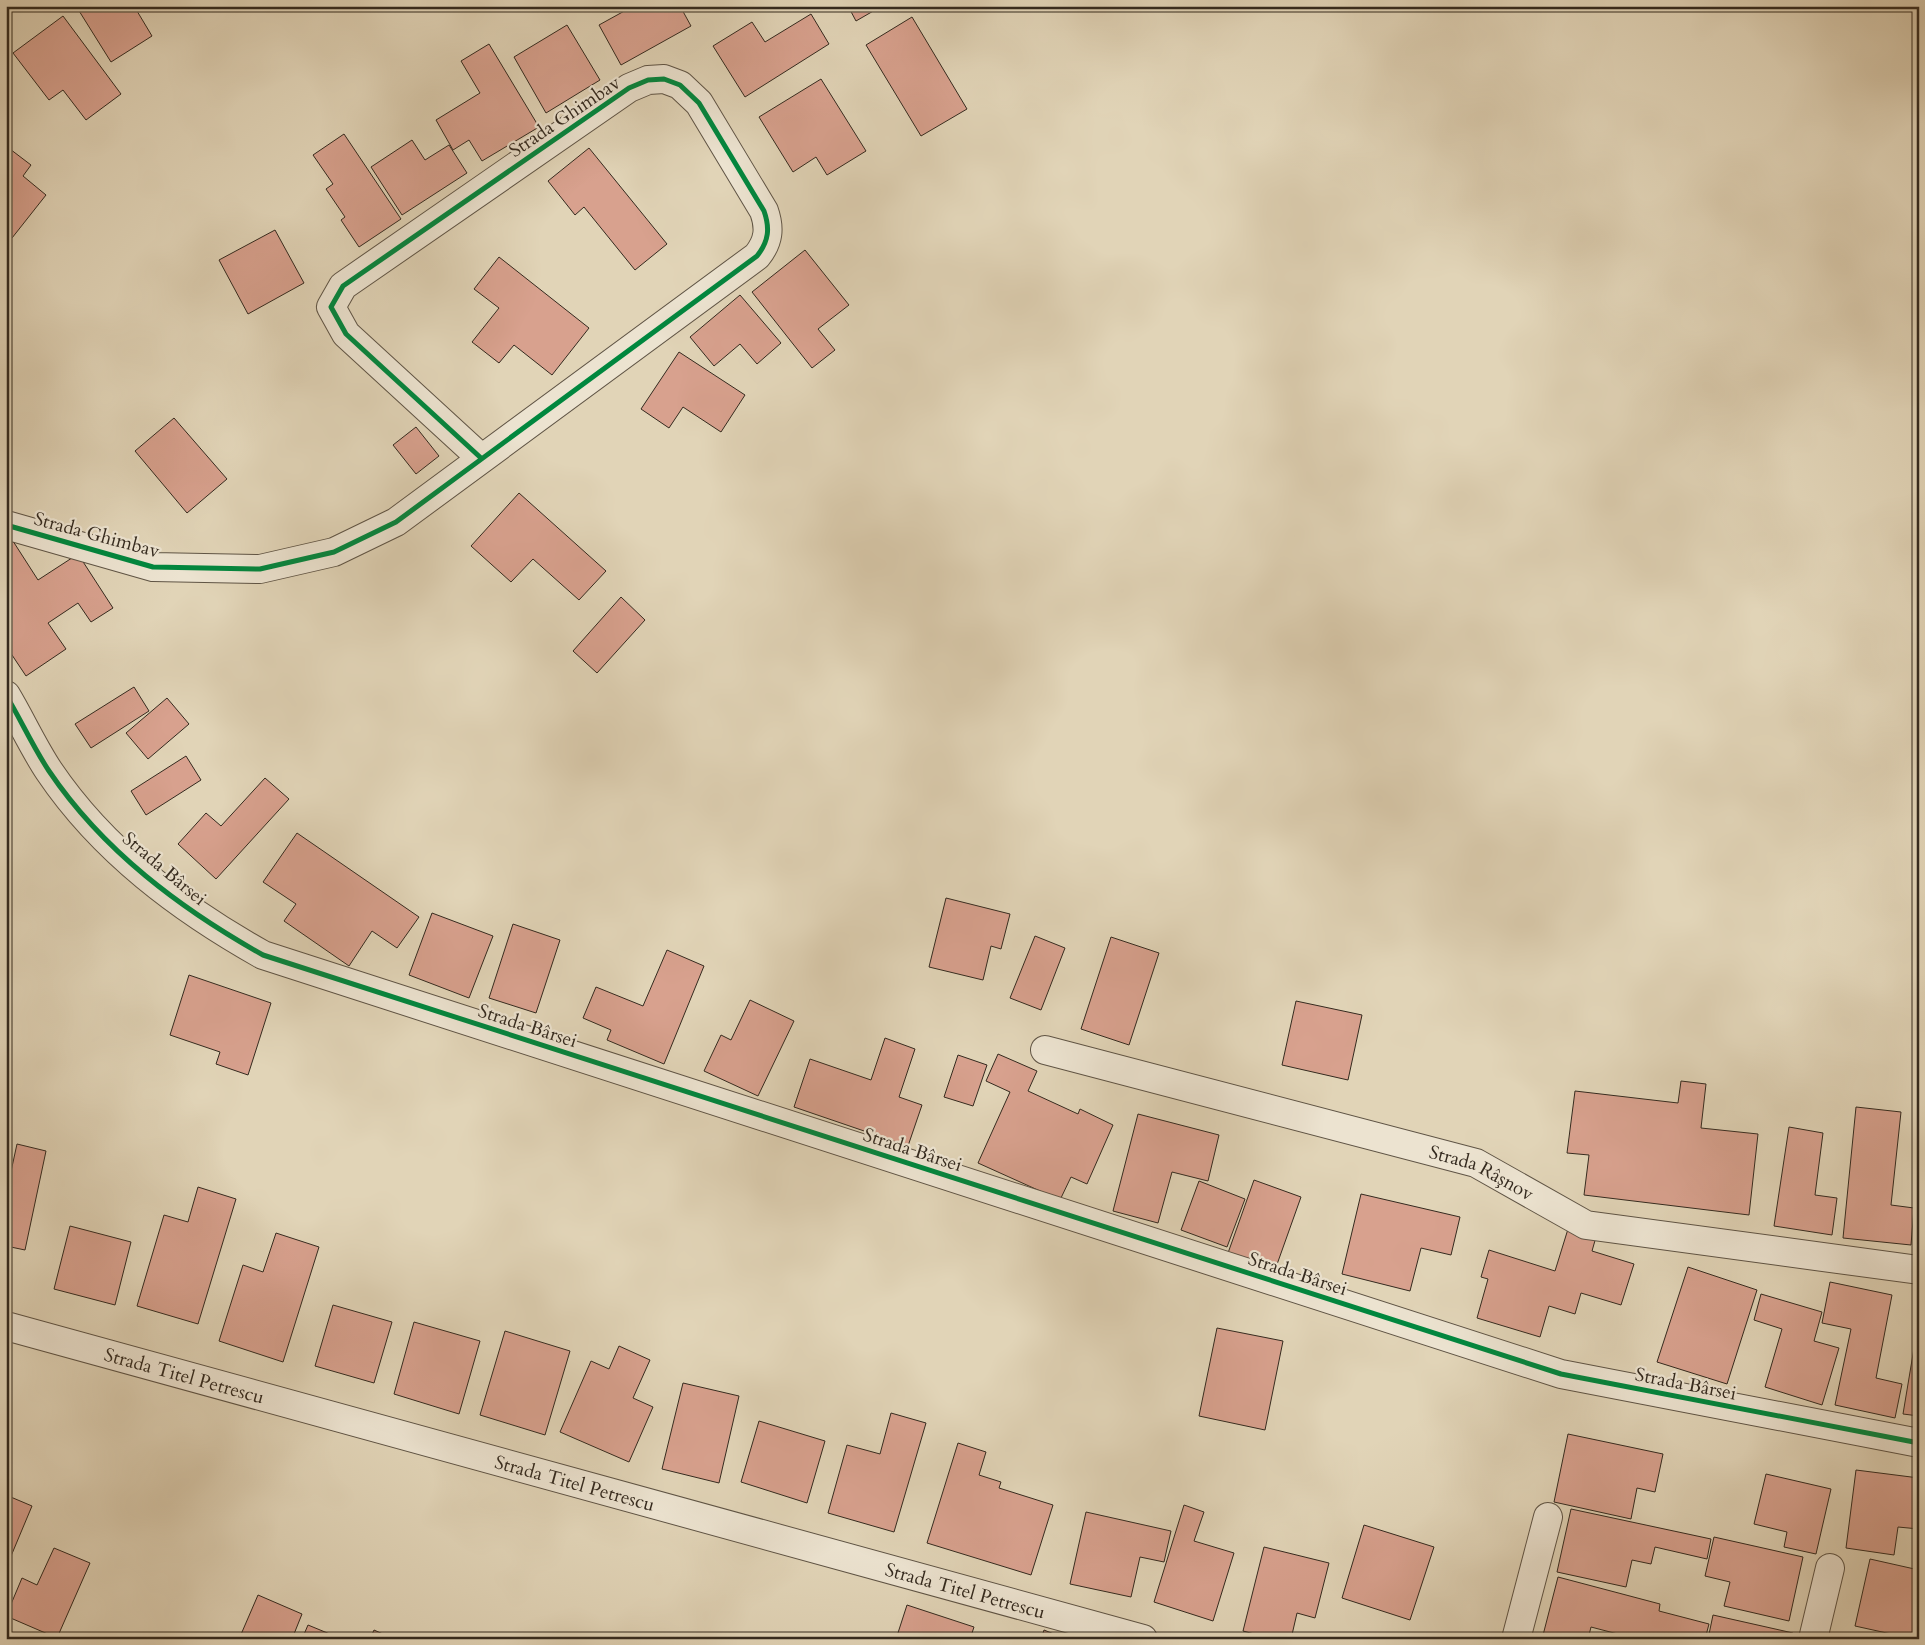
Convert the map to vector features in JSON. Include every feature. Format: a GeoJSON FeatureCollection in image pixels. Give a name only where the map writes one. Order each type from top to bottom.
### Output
{"type":"FeatureCollection","features":[{"type":"Feature","properties":{"kind":"street","name":"Strada Ghimbav"},"geometry":{"type":"LineString","coordinates":[[6,525],[153,567],[260,569],[334,552],[396,522],[757,256],[764,247],[768,236],[768,223],[764,211],[699,103],[680,85],[664,79],[648,80],[629,88],[343,286],[331,307],[346,334],[481,458]]}},
{"type":"Feature","properties":{"kind":"street","name":"Strada Bârsei"},"geometry":{"type":"LineString","coordinates":[[6,695],[50,771],[87,818],[129,862],[200,918],[263,955],[1561,1374],[1919,1443]]}},
{"type":"Feature","properties":{"kind":"street","name":"Strada Râşnov"},"geometry":{"type":"LineString","coordinates":[[1045,1050],[1476,1163],[1586,1225],[1919,1270]]}},
{"type":"Feature","properties":{"kind":"street","name":"Strada Titel Petrescu"},"geometry":{"type":"LineString","coordinates":[[6,1326],[1143,1639]]}},
{"type":"Feature","properties":{"kind":"street"},"geometry":{"type":"LineString","coordinates":[[1516,1639],[1548,1516]]}},
{"type":"Feature","properties":{"kind":"street"},"geometry":{"type":"LineString","coordinates":[[1813,1639],[1830,1568]]}},
{"type":"Feature","properties":{"kind":"building"},"geometry":{"type":"Polygon","coordinates":[[[76,6],[134,6],[152,36],[111,62],[76,6]]]}},
{"type":"Feature","properties":{"kind":"building"},"geometry":{"type":"Polygon","coordinates":[[[626,6],[680,6],[691,26],[621,65],[599,25],[628,9],[626,6]]]}},
{"type":"Feature","properties":{"kind":"building"},"geometry":{"type":"Polygon","coordinates":[[[848,6],[882,6],[856,21],[848,6]]]}},
{"type":"Feature","properties":{"kind":"building"},"geometry":{"type":"Polygon","coordinates":[[[811,14],[829,44],[745,97],[713,46],[752,22],[765,42],[811,14]]]}},
{"type":"Feature","properties":{"kind":"building"},"geometry":{"type":"Polygon","coordinates":[[[63,16],[121,94],[86,120],[63,90],[49,100],[13,53],[63,16]]]}},
{"type":"Feature","properties":{"kind":"building"},"geometry":{"type":"Polygon","coordinates":[[[912,17],[967,109],[921,136],[866,45],[912,17]]]}},
{"type":"Feature","properties":{"kind":"building"},"geometry":{"type":"Polygon","coordinates":[[[567,25],[600,80],[546,113],[514,57],[567,25]]]}},
{"type":"Feature","properties":{"kind":"building"},"geometry":{"type":"Polygon","coordinates":[[[489,44],[539,127],[482,161],[469,140],[453,150],[436,120],[480,93],[461,61],[489,44]]]}},
{"type":"Feature","properties":{"kind":"building"},"geometry":{"type":"Polygon","coordinates":[[[821,79],[866,151],[827,175],[816,157],[793,172],[759,117],[821,79]]]}},
{"type":"Feature","properties":{"kind":"building"},"geometry":{"type":"Polygon","coordinates":[[[344,134],[401,219],[359,247],[341,220],[345,217],[326,189],[333,184],[313,155],[344,134]]]}},
{"type":"Feature","properties":{"kind":"building"},"geometry":{"type":"Polygon","coordinates":[[[412,140],[425,160],[449,145],[467,173],[402,215],[371,167],[412,140]]]}},
{"type":"Feature","properties":{"kind":"building"},"geometry":{"type":"Polygon","coordinates":[[[6,146],[31,165],[23,176],[46,195],[12,238],[6,234],[6,146]]]}},
{"type":"Feature","properties":{"kind":"building"},"geometry":{"type":"Polygon","coordinates":[[[589,148],[667,244],[635,270],[584,207],[575,215],[548,181],[589,148]]]}},
{"type":"Feature","properties":{"kind":"building"},"geometry":{"type":"Polygon","coordinates":[[[275,230],[304,283],[248,314],[219,260],[275,230]]]}},
{"type":"Feature","properties":{"kind":"building"},"geometry":{"type":"Polygon","coordinates":[[[805,250],[849,305],[818,329],[835,350],[812,368],[752,292],[805,250]]]}},
{"type":"Feature","properties":{"kind":"building"},"geometry":{"type":"Polygon","coordinates":[[[499,257],[589,328],[552,375],[514,345],[499,363],[472,342],[499,308],[474,289],[499,257]]]}},
{"type":"Feature","properties":{"kind":"building"},"geometry":{"type":"Polygon","coordinates":[[[740,295],[781,343],[757,364],[740,344],[714,366],[690,337],[740,295]]]}},
{"type":"Feature","properties":{"kind":"building"},"geometry":{"type":"Polygon","coordinates":[[[679,352],[745,395],[721,432],[683,407],[669,428],[641,409],[679,352]]]}},
{"type":"Feature","properties":{"kind":"building"},"geometry":{"type":"Polygon","coordinates":[[[174,418],[227,479],[187,513],[135,451],[174,418]]]}},
{"type":"Feature","properties":{"kind":"building"},"geometry":{"type":"Polygon","coordinates":[[[416,427],[439,456],[416,474],[393,445],[416,427]]]}},
{"type":"Feature","properties":{"kind":"building"},"geometry":{"type":"Polygon","coordinates":[[[519,493],[606,571],[579,600],[533,559],[511,582],[471,546],[519,493]]]}},
{"type":"Feature","properties":{"kind":"building"},"geometry":{"type":"Polygon","coordinates":[[[11,538],[38,580],[78,554],[113,608],[91,622],[78,603],[48,623],[66,649],[26,676],[6,646],[6,541],[11,538]]]}},
{"type":"Feature","properties":{"kind":"building"},"geometry":{"type":"Polygon","coordinates":[[[621,597],[645,620],[597,673],[573,651],[621,597]]]}},
{"type":"Feature","properties":{"kind":"building"},"geometry":{"type":"Polygon","coordinates":[[[134,687],[149,711],[91,748],[75,724],[134,687]]]}},
{"type":"Feature","properties":{"kind":"building"},"geometry":{"type":"Polygon","coordinates":[[[167,698],[189,724],[148,759],[126,733],[167,698]]]}},
{"type":"Feature","properties":{"kind":"building"},"geometry":{"type":"Polygon","coordinates":[[[186,756],[201,780],[146,815],[131,791],[186,756]]]}},
{"type":"Feature","properties":{"kind":"building"},"geometry":{"type":"Polygon","coordinates":[[[265,778],[289,799],[216,879],[178,844],[206,813],[221,826],[265,778]]]}},
{"type":"Feature","properties":{"kind":"building"},"geometry":{"type":"Polygon","coordinates":[[[297,833],[419,917],[397,948],[372,931],[349,966],[284,921],[296,904],[263,882],[297,833]]]}},
{"type":"Feature","properties":{"kind":"building"},"geometry":{"type":"Polygon","coordinates":[[[946,898],[1010,914],[1001,949],[991,946],[983,980],[929,967],[946,898]]]}},
{"type":"Feature","properties":{"kind":"building"},"geometry":{"type":"Polygon","coordinates":[[[432,913],[493,936],[469,998],[409,975],[432,913]]]}},
{"type":"Feature","properties":{"kind":"building"},"geometry":{"type":"Polygon","coordinates":[[[513,924],[560,940],[536,1013],[489,998],[513,924]]]}},
{"type":"Feature","properties":{"kind":"building"},"geometry":{"type":"Polygon","coordinates":[[[1035,936],[1065,948],[1041,1010],[1010,998],[1035,936]]]}},
{"type":"Feature","properties":{"kind":"building"},"geometry":{"type":"Polygon","coordinates":[[[1111,937],[1159,953],[1129,1045],[1081,1029],[1111,937]]]}},
{"type":"Feature","properties":{"kind":"building"},"geometry":{"type":"Polygon","coordinates":[[[667,950],[704,966],[664,1064],[607,1040],[611,1030],[583,1018],[596,987],[643,1006],[667,950]]]}},
{"type":"Feature","properties":{"kind":"building"},"geometry":{"type":"Polygon","coordinates":[[[189,975],[271,1003],[248,1075],[216,1064],[220,1052],[170,1035],[189,975]]]}},
{"type":"Feature","properties":{"kind":"building"},"geometry":{"type":"Polygon","coordinates":[[[750,1000],[794,1021],[758,1096],[704,1071],[721,1035],[731,1040],[750,1000]]]}},
{"type":"Feature","properties":{"kind":"building"},"geometry":{"type":"Polygon","coordinates":[[[1296,1001],[1362,1015],[1348,1080],[1282,1065],[1296,1001]]]}},
{"type":"Feature","properties":{"kind":"building"},"geometry":{"type":"Polygon","coordinates":[[[885,1038],[915,1049],[899,1097],[922,1105],[908,1146],[794,1107],[810,1059],[871,1080],[885,1038]]]}},
{"type":"Feature","properties":{"kind":"building"},"geometry":{"type":"Polygon","coordinates":[[[998,1054],[1037,1071],[1028,1091],[1078,1114],[1080,1109],[1113,1125],[1087,1184],[1071,1177],[1060,1200],[978,1163],[1010,1092],[986,1081],[998,1054]]]}},
{"type":"Feature","properties":{"kind":"building"},"geometry":{"type":"Polygon","coordinates":[[[958,1055],[987,1065],[973,1106],[944,1097],[958,1055]]]}},
{"type":"Feature","properties":{"kind":"building"},"geometry":{"type":"Polygon","coordinates":[[[1681,1081],[1706,1084],[1701,1128],[1758,1134],[1749,1215],[1584,1195],[1589,1155],[1567,1153],[1575,1091],[1678,1103],[1681,1081]]]}},
{"type":"Feature","properties":{"kind":"building"},"geometry":{"type":"Polygon","coordinates":[[[1856,1107],[1901,1112],[1891,1205],[1914,1208],[1911,1245],[1843,1238],[1856,1107]]]}},
{"type":"Feature","properties":{"kind":"building"},"geometry":{"type":"Polygon","coordinates":[[[1138,1114],[1219,1135],[1208,1181],[1172,1172],[1158,1223],[1113,1211],[1138,1114]]]}},
{"type":"Feature","properties":{"kind":"building"},"geometry":{"type":"Polygon","coordinates":[[[1789,1127],[1823,1133],[1815,1195],[1837,1198],[1832,1235],[1774,1226],[1789,1127]]]}},
{"type":"Feature","properties":{"kind":"building"},"geometry":{"type":"Polygon","coordinates":[[[17,1144],[46,1151],[25,1250],[6,1246],[6,1175],[10,1176],[17,1144]]]}},
{"type":"Feature","properties":{"kind":"building"},"geometry":{"type":"Polygon","coordinates":[[[1254,1180],[1301,1197],[1275,1270],[1228,1253],[1254,1180]]]}},
{"type":"Feature","properties":{"kind":"building"},"geometry":{"type":"Polygon","coordinates":[[[1199,1181],[1245,1199],[1227,1247],[1181,1230],[1199,1181]]]}},
{"type":"Feature","properties":{"kind":"building"},"geometry":{"type":"Polygon","coordinates":[[[198,1187],[236,1199],[198,1324],[137,1306],[164,1215],[188,1222],[198,1187]]]}},
{"type":"Feature","properties":{"kind":"building"},"geometry":{"type":"Polygon","coordinates":[[[1361,1194],[1460,1217],[1451,1255],[1421,1248],[1410,1291],[1342,1274],[1361,1194]]]}},
{"type":"Feature","properties":{"kind":"building"},"geometry":{"type":"Polygon","coordinates":[[[70,1226],[131,1242],[115,1305],[54,1289],[70,1226]]]}},
{"type":"Feature","properties":{"kind":"building"},"geometry":{"type":"Polygon","coordinates":[[[1568,1229],[1596,1237],[1592,1251],[1634,1264],[1621,1305],[1581,1293],[1575,1314],[1549,1306],[1540,1337],[1477,1318],[1488,1279],[1481,1277],[1489,1250],[1555,1271],[1568,1229]]]}},
{"type":"Feature","properties":{"kind":"building"},"geometry":{"type":"Polygon","coordinates":[[[276,1233],[319,1247],[283,1362],[219,1341],[243,1265],[263,1272],[276,1233]]]}},
{"type":"Feature","properties":{"kind":"building"},"geometry":{"type":"Polygon","coordinates":[[[1688,1267],[1757,1290],[1727,1384],[1657,1362],[1688,1267]]]}},
{"type":"Feature","properties":{"kind":"building"},"geometry":{"type":"Polygon","coordinates":[[[1830,1282],[1892,1295],[1876,1378],[1902,1384],[1895,1418],[1835,1405],[1851,1329],[1822,1323],[1830,1282]]]}},
{"type":"Feature","properties":{"kind":"building"},"geometry":{"type":"Polygon","coordinates":[[[1761,1294],[1822,1312],[1814,1341],[1839,1348],[1822,1405],[1765,1387],[1782,1329],[1754,1320],[1761,1294]]]}},
{"type":"Feature","properties":{"kind":"building"},"geometry":{"type":"Polygon","coordinates":[[[333,1305],[392,1322],[374,1383],[315,1366],[333,1305]]]}},
{"type":"Feature","properties":{"kind":"building"},"geometry":{"type":"Polygon","coordinates":[[[414,1322],[480,1341],[459,1414],[394,1394],[414,1322]]]}},
{"type":"Feature","properties":{"kind":"building"},"geometry":{"type":"Polygon","coordinates":[[[1217,1328],[1283,1341],[1265,1430],[1199,1416],[1217,1328]]]}},
{"type":"Feature","properties":{"kind":"building"},"geometry":{"type":"Polygon","coordinates":[[[505,1331],[570,1351],[545,1435],[480,1415],[505,1331]]]}},
{"type":"Feature","properties":{"kind":"building"},"geometry":{"type":"Polygon","coordinates":[[[619,1346],[650,1360],[633,1398],[653,1407],[629,1462],[560,1432],[591,1361],[609,1369],[619,1346]]]}},
{"type":"Feature","properties":{"kind":"building"},"geometry":{"type":"Polygon","coordinates":[[[1914,1348],[1919,1349],[1919,1416],[1903,1414],[1914,1348]]]}},
{"type":"Feature","properties":{"kind":"building"},"geometry":{"type":"Polygon","coordinates":[[[683,1383],[739,1396],[719,1483],[662,1469],[683,1383]]]}},
{"type":"Feature","properties":{"kind":"building"},"geometry":{"type":"Polygon","coordinates":[[[891,1413],[926,1423],[894,1532],[828,1513],[847,1445],[880,1454],[891,1413]]]}},
{"type":"Feature","properties":{"kind":"building"},"geometry":{"type":"Polygon","coordinates":[[[759,1421],[825,1441],[807,1503],[741,1482],[759,1421]]]}},
{"type":"Feature","properties":{"kind":"building"},"geometry":{"type":"Polygon","coordinates":[[[1568,1434],[1663,1454],[1655,1492],[1637,1488],[1631,1519],[1554,1502],[1568,1434]]]}},
{"type":"Feature","properties":{"kind":"building"},"geometry":{"type":"Polygon","coordinates":[[[958,1443],[986,1452],[979,1475],[1001,1482],[999,1488],[1053,1505],[1031,1575],[927,1543],[958,1443]]]}},
{"type":"Feature","properties":{"kind":"building"},"geometry":{"type":"Polygon","coordinates":[[[1856,1470],[1919,1478],[1919,1529],[1898,1527],[1894,1555],[1846,1548],[1856,1470]]]}},
{"type":"Feature","properties":{"kind":"building"},"geometry":{"type":"Polygon","coordinates":[[[1766,1474],[1831,1489],[1816,1554],[1784,1547],[1787,1532],[1754,1524],[1766,1474]]]}},
{"type":"Feature","properties":{"kind":"building"},"geometry":{"type":"Polygon","coordinates":[[[6,1495],[32,1506],[6,1568],[6,1495]]]}},
{"type":"Feature","properties":{"kind":"building"},"geometry":{"type":"Polygon","coordinates":[[[1184,1505],[1204,1512],[1194,1541],[1234,1553],[1213,1621],[1154,1602],[1184,1505]]]}},
{"type":"Feature","properties":{"kind":"building"},"geometry":{"type":"Polygon","coordinates":[[[1571,1509],[1711,1539],[1707,1559],[1655,1547],[1651,1564],[1632,1560],[1626,1587],[1557,1572],[1571,1509]]]}},
{"type":"Feature","properties":{"kind":"building"},"geometry":{"type":"Polygon","coordinates":[[[1086,1512],[1171,1531],[1164,1562],[1140,1557],[1131,1597],[1070,1584],[1086,1512]]]}},
{"type":"Feature","properties":{"kind":"building"},"geometry":{"type":"Polygon","coordinates":[[[1364,1525],[1434,1547],[1410,1620],[1342,1598],[1364,1525]]]}},
{"type":"Feature","properties":{"kind":"building"},"geometry":{"type":"Polygon","coordinates":[[[1714,1537],[1803,1557],[1789,1621],[1724,1606],[1730,1582],[1705,1576],[1714,1537]]]}},
{"type":"Feature","properties":{"kind":"building"},"geometry":{"type":"Polygon","coordinates":[[[1264,1547],[1329,1563],[1315,1618],[1297,1613],[1291,1639],[1273,1639],[1243,1631],[1264,1547]]]}},
{"type":"Feature","properties":{"kind":"building"},"geometry":{"type":"Polygon","coordinates":[[[54,1548],[90,1563],[57,1638],[6,1616],[22,1578],[37,1585],[54,1548]]]}},
{"type":"Feature","properties":{"kind":"building"},"geometry":{"type":"Polygon","coordinates":[[[1870,1559],[1919,1570],[1919,1615],[1914,1639],[1855,1626],[1870,1559]]]}},
{"type":"Feature","properties":{"kind":"building"},"geometry":{"type":"Polygon","coordinates":[[[1558,1577],[1660,1604],[1659,1611],[1709,1624],[1705,1639],[1637,1639],[1591,1627],[1588,1639],[1542,1639],[1558,1577]]]}},
{"type":"Feature","properties":{"kind":"building"},"geometry":{"type":"Polygon","coordinates":[[[258,1595],[302,1614],[292,1639],[239,1639],[258,1595]]]}},
{"type":"Feature","properties":{"kind":"building"},"geometry":{"type":"Polygon","coordinates":[[[907,1605],[974,1627],[970,1639],[896,1639],[907,1605]]]}},
{"type":"Feature","properties":{"kind":"building"},"geometry":{"type":"Polygon","coordinates":[[[1713,1615],[1793,1633],[1792,1639],[1708,1639],[1713,1615]]]}},
{"type":"Feature","properties":{"kind":"building"},"geometry":{"type":"Polygon","coordinates":[[[308,1625],[342,1639],[302,1639],[308,1625]]]}},
{"type":"Feature","properties":{"kind":"building"},"geometry":{"type":"Polygon","coordinates":[[[374,1630],[394,1639],[370,1639],[374,1630]]]}},
{"type":"Feature","properties":{"kind":"building"},"geometry":{"type":"Polygon","coordinates":[[[1044,1630],[1066,1639],[1041,1639],[1044,1630]]]}},
{"type":"Feature","properties":{"kind":"cycle path"},"geometry":{"type":"LineString","coordinates":[[6,525],[153,567],[260,569],[334,552],[396,522],[757,256],[761,250],[766,240],[768,229],[764,211],[699,103],[680,85],[664,79],[648,80],[629,88],[343,286],[331,307],[346,334],[481,458]]}},
{"type":"Feature","properties":{"kind":"cycle path"},"geometry":{"type":"LineString","coordinates":[[6,695],[49,771],[70,800],[94,827],[119,852],[173,898],[263,955],[1561,1374],[1919,1443]]}}]}
